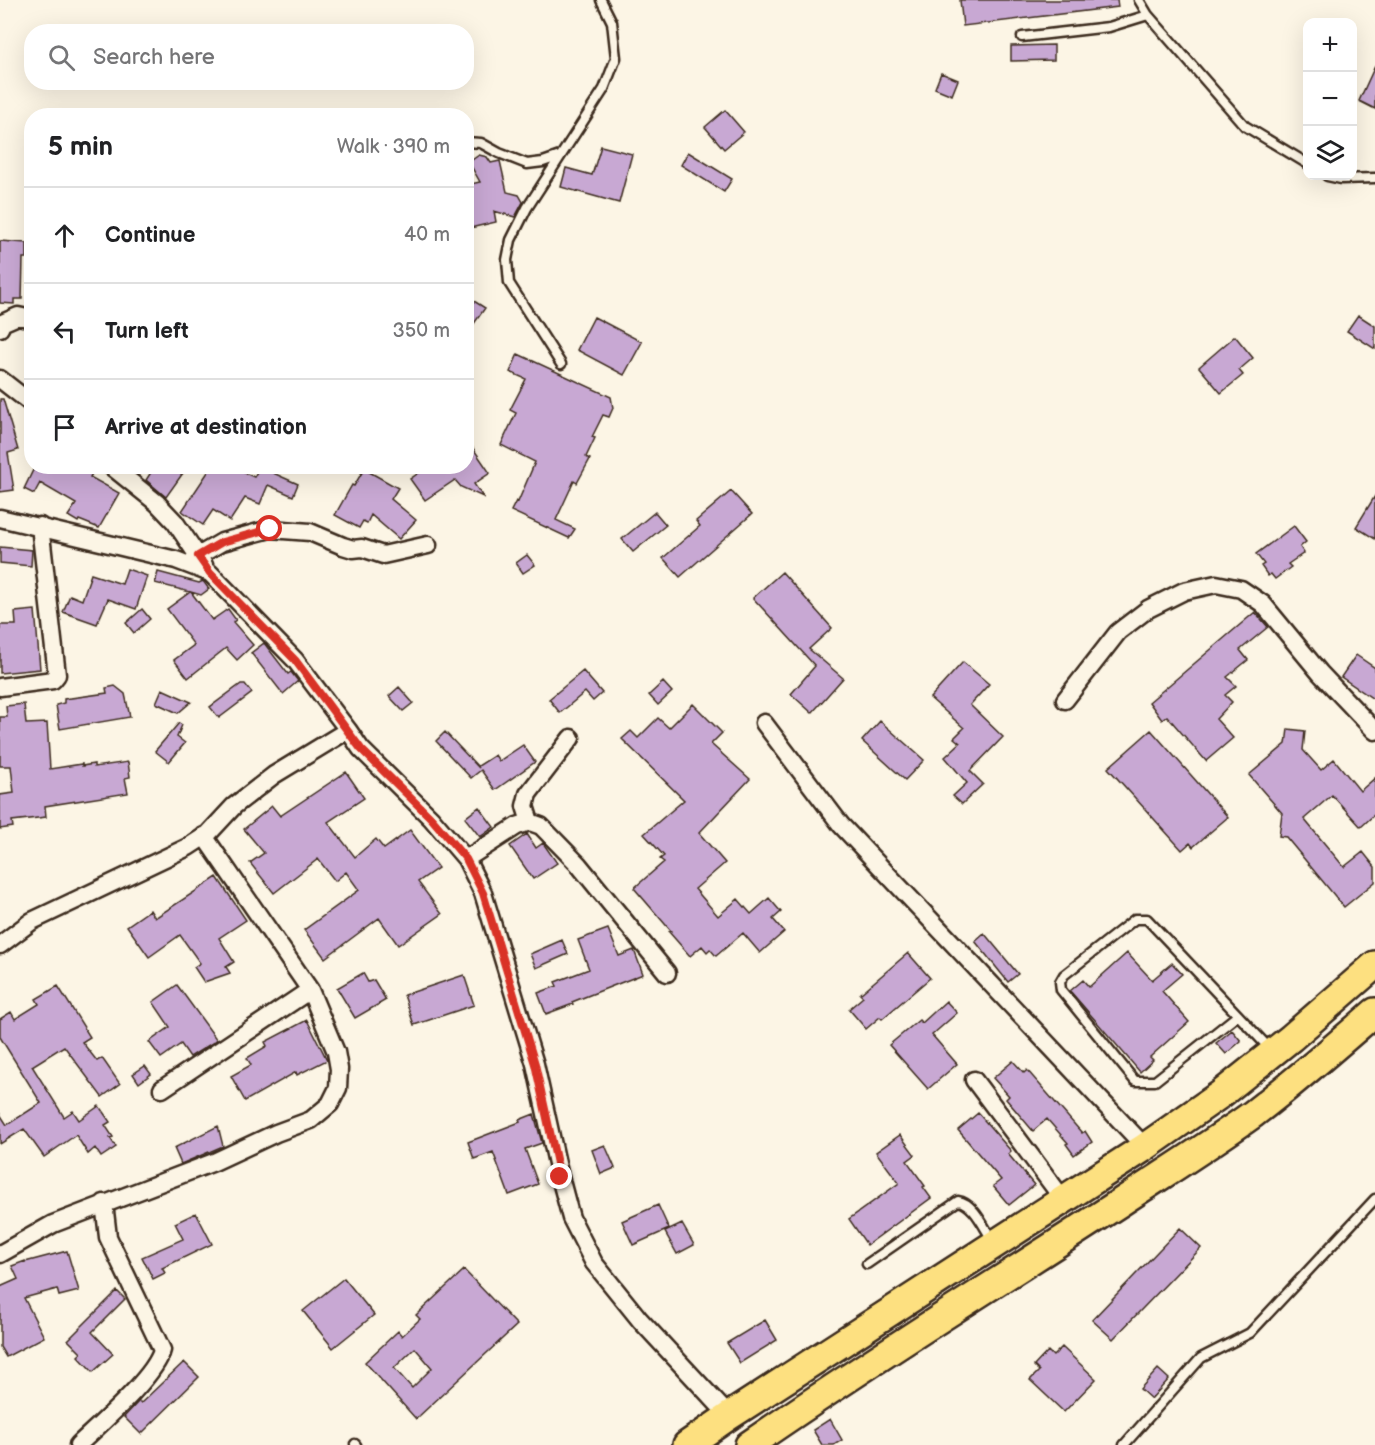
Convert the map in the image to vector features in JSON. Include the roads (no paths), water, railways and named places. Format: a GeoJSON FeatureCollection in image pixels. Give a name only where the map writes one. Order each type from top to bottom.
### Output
{"type":"FeatureCollection","features":[{"type":"Feature","properties":{"kind":"highway"},"geometry":{"type":"LineString","coordinates":[[687,1445],[1145,1147],[1221,1094],[1375,965]]}},
{"type":"Feature","properties":{"kind":"highway"},"geometry":{"type":"LineString","coordinates":[[762,1441],[918,1331],[1196,1154],[1253,1113],[1375,1012]]}},
{"type":"Feature","properties":{"kind":"street"},"geometry":{"type":"LineString","coordinates":[[0,328],[2,323],[18,316],[24,317]]}},
{"type":"Feature","properties":{"kind":"street"},"geometry":{"type":"LineString","coordinates":[[0,379],[24,398]]}},
{"type":"Feature","properties":{"kind":"street"},"geometry":{"type":"LineString","coordinates":[[120,474],[175,522],[210,573],[295,660],[361,749],[431,818],[466,859],[483,893],[535,1064],[571,1218],[594,1263],[640,1320],[729,1416]]}},
{"type":"Feature","properties":{"kind":"street"},"geometry":{"type":"LineString","coordinates":[[0,518],[176,560],[210,573]]}},
{"type":"Feature","properties":{"kind":"street"},"geometry":{"type":"LineString","coordinates":[[0,687],[53,680],[57,675],[40,526]]}},
{"type":"Feature","properties":{"kind":"street"},"geometry":{"type":"LineString","coordinates":[[198,556],[222,542],[270,529],[310,532],[343,546],[353,549],[362,548],[383,555],[428,545]]}},
{"type":"Feature","properties":{"kind":"street"},"geometry":{"type":"LineString","coordinates":[[1065,700],[1118,632],[1148,609],[1184,591],[1216,584],[1241,589],[1263,604],[1320,673],[1375,730]]}},
{"type":"Feature","properties":{"kind":"street"},"geometry":{"type":"LineString","coordinates":[[764,723],[841,825],[1145,1147]]}},
{"type":"Feature","properties":{"kind":"street"},"geometry":{"type":"LineString","coordinates":[[0,945],[32,921],[188,847],[204,836],[234,806],[274,775],[348,730]]}},
{"type":"Feature","properties":{"kind":"street"},"geometry":{"type":"LineString","coordinates":[[530,822],[525,806],[528,794],[571,738]]}},
{"type":"Feature","properties":{"kind":"street"},"geometry":{"type":"LineString","coordinates":[[466,859],[517,826],[530,822],[542,826],[578,864],[667,974]]}},
{"type":"Feature","properties":{"kind":"street"},"geometry":{"type":"LineString","coordinates":[[0,1254],[53,1224],[214,1162],[311,1120],[330,1104],[338,1088],[339,1070],[336,1052],[310,990],[204,836]]}},
{"type":"Feature","properties":{"kind":"street"},"geometry":{"type":"LineString","coordinates":[[162,1089],[310,990]]}},
{"type":"Feature","properties":{"kind":"street"},"geometry":{"type":"LineString","coordinates":[[974,1080],[1063,1199]]}},
{"type":"Feature","properties":{"kind":"street"},"geometry":{"type":"LineString","coordinates":[[78,1445],[148,1374],[159,1361],[162,1350],[108,1237],[104,1203]]}},
{"type":"Feature","properties":{"kind":"lane"},"geometry":{"type":"LineString","coordinates":[[561,364],[509,283],[507,260],[511,240],[527,208],[604,89],[616,58],[612,22],[601,0]]}},
{"type":"Feature","properties":{"kind":"lane"},"geometry":{"type":"LineString","coordinates":[[1139,0],[1148,15],[1245,126],[1303,161]]}},
{"type":"Feature","properties":{"kind":"lane"},"geometry":{"type":"LineString","coordinates":[[1022,37],[1109,27],[1148,15]]}},
{"type":"Feature","properties":{"kind":"lane"},"geometry":{"type":"LineString","coordinates":[[474,143],[481,143],[527,164],[561,156]]}},
{"type":"Feature","properties":{"kind":"lane"},"geometry":{"type":"LineString","coordinates":[[1357,179],[1375,178]]}},
{"type":"Feature","properties":{"kind":"lane"},"geometry":{"type":"LineString","coordinates":[[1238,1015],[1155,1081],[1135,1081],[1061,990],[1060,982],[1064,975],[1135,919],[1147,919],[1238,1015],[1273,1052]]}},
{"type":"Feature","properties":{"kind":"lane"},"geometry":{"type":"LineString","coordinates":[[1124,1445],[1201,1358],[1250,1333],[1375,1199]]}},
{"type":"Feature","properties":{"kind":"lane"},"geometry":{"type":"LineString","coordinates":[[867,1264],[958,1201],[970,1207],[995,1244]]}}]}
